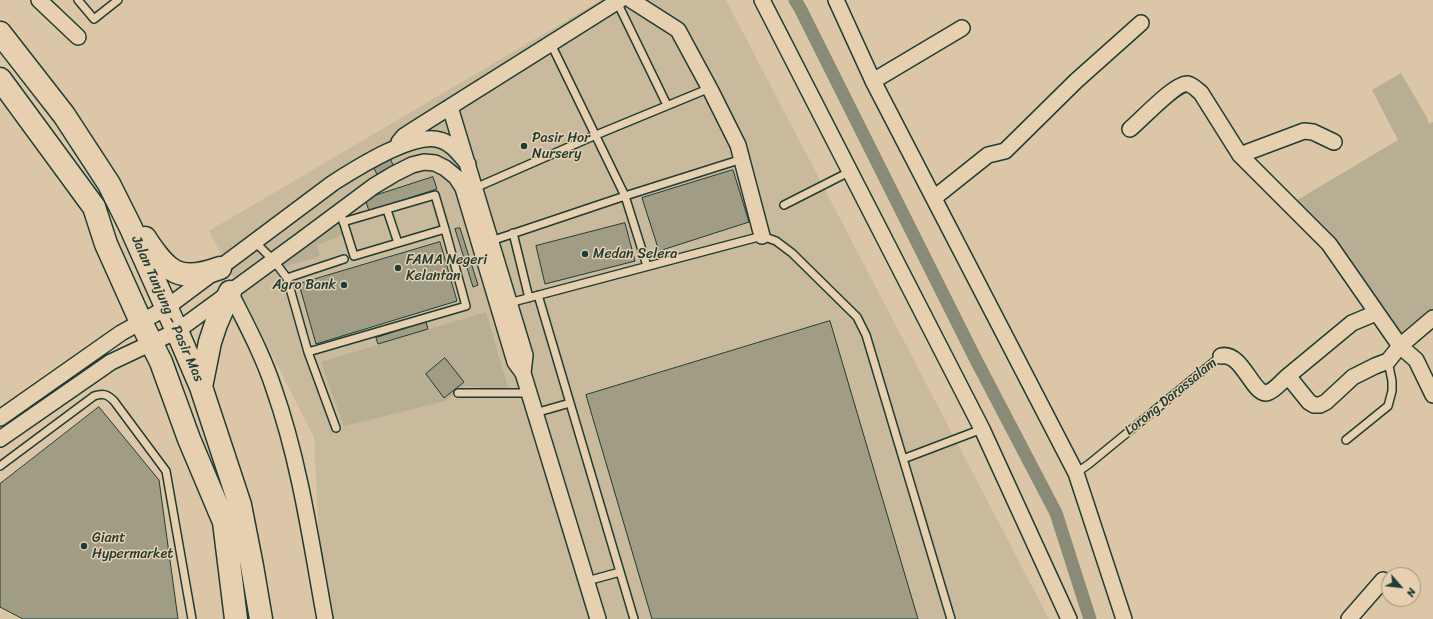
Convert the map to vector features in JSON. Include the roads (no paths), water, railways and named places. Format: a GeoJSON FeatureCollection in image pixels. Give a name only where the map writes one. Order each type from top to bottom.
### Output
{"type":"FeatureCollection","features":[{"type":"Feature","properties":{"kind":"main road","name":"Jalan Tunjung - Pasir Mas"},"geometry":{"type":"LineString","coordinates":[[0,32],[64,115],[109,184],[154,315],[164,337],[201,387],[240,505],[252,566],[260,619]]}},
{"type":"Feature","properties":{"kind":"main road","name":"Jalan Tunjung - Pasir Mas"},"geometry":{"type":"LineString","coordinates":[[0,79],[94,207],[106,244],[154,315],[164,337],[161,362],[189,439],[224,522],[236,619]]}},
{"type":"Feature","properties":{"kind":"main road"},"geometry":{"type":"LineString","coordinates":[[109,184],[164,264],[172,270],[194,276],[205,274],[220,268]]}},
{"type":"Feature","properties":{"kind":"main road"},"geometry":{"type":"LineString","coordinates":[[201,387],[210,342],[230,292]]}},
{"type":"Feature","properties":{"kind":"street"},"geometry":{"type":"LineString","coordinates":[[39,0],[78,37]]}},
{"type":"Feature","properties":{"kind":"street"},"geometry":{"type":"LineString","coordinates":[[762,0],[982,429],[1068,619]]}},
{"type":"Feature","properties":{"kind":"street"},"geometry":{"type":"LineString","coordinates":[[836,0],[873,81],[1076,473],[1124,619]]}},
{"type":"Feature","properties":{"kind":"street"},"geometry":{"type":"LineString","coordinates":[[389,152],[404,136],[623,1],[678,30],[710,88],[738,145],[762,236]]}},
{"type":"Feature","properties":{"kind":"street"},"geometry":{"type":"LineString","coordinates":[[934,198],[988,155],[1005,151],[1076,81],[1141,23]]}},
{"type":"Feature","properties":{"kind":"street"},"geometry":{"type":"LineString","coordinates":[[873,81],[962,28]]}},
{"type":"Feature","properties":{"kind":"street"},"geometry":{"type":"LineString","coordinates":[[1130,129],[1166,96],[1182,84],[1188,84],[1201,93],[1240,155],[1328,244],[1400,346],[1416,360],[1433,395]]}},
{"type":"Feature","properties":{"kind":"street"},"geometry":{"type":"LineString","coordinates":[[450,107],[525,355],[523,373]]}},
{"type":"Feature","properties":{"kind":"street"},"geometry":{"type":"LineString","coordinates":[[1240,155],[1304,131],[1314,132],[1334,142]]}},
{"type":"Feature","properties":{"kind":"street"},"geometry":{"type":"LineString","coordinates":[[0,418],[120,333],[154,315],[220,268],[333,183],[359,166],[416,140],[429,138],[440,140],[450,145],[468,164]]}},
{"type":"Feature","properties":{"kind":"street"},"geometry":{"type":"LineString","coordinates":[[0,439],[106,365],[131,351],[164,337],[274,261],[342,217],[374,186],[412,165],[424,162],[435,164],[445,168],[456,177],[463,188],[515,362],[523,373],[598,619]]}},
{"type":"Feature","properties":{"kind":"street"},"geometry":{"type":"LineString","coordinates":[[230,292],[269,374],[286,425],[297,468],[325,619]]}},
{"type":"Feature","properties":{"kind":"street"},"geometry":{"type":"LineString","coordinates":[[1376,313],[1352,323],[1325,348],[1288,376],[1309,402],[1314,405],[1320,405],[1326,402],[1353,376],[1388,361],[1400,346],[1433,318]]}},
{"type":"Feature","properties":{"kind":"street","name":"Lorong Darassalam"},"geometry":{"type":"LineString","coordinates":[[1221,356],[1231,356],[1243,368],[1258,390],[1264,393],[1269,393],[1288,376]]}},
{"type":"Feature","properties":{"kind":"street"},"geometry":{"type":"LineString","coordinates":[[1349,619],[1381,582]]}},
{"type":"Feature","properties":{"kind":"lane"},"geometry":{"type":"LineString","coordinates":[[78,0],[94,19],[118,0]]}},
{"type":"Feature","properties":{"kind":"lane"},"geometry":{"type":"LineString","coordinates":[[623,1],[667,105]]}},
{"type":"Feature","properties":{"kind":"lane"},"geometry":{"type":"LineString","coordinates":[[551,44],[625,196],[647,266]]}},
{"type":"Feature","properties":{"kind":"lane"},"geometry":{"type":"LineString","coordinates":[[475,188],[596,135],[710,88]]}},
{"type":"Feature","properties":{"kind":"lane"},"geometry":{"type":"LineString","coordinates":[[491,241],[742,159]]}},
{"type":"Feature","properties":{"kind":"lane"},"geometry":{"type":"LineString","coordinates":[[784,205],[849,172]]}},
{"type":"Feature","properties":{"kind":"lane"},"geometry":{"type":"LineString","coordinates":[[308,352],[466,306],[445,229],[435,195],[387,210],[342,217],[354,256],[445,229]]}},
{"type":"Feature","properties":{"kind":"lane"},"geometry":{"type":"LineString","coordinates":[[387,210],[398,243]]}},
{"type":"Feature","properties":{"kind":"lane"},"geometry":{"type":"LineString","coordinates":[[513,233],[528,298]]}},
{"type":"Feature","properties":{"kind":"lane"},"geometry":{"type":"LineString","coordinates":[[509,303],[762,236],[776,241],[792,253],[857,317],[866,336],[951,619]]}},
{"type":"Feature","properties":{"kind":"lane"},"geometry":{"type":"LineString","coordinates":[[255,242],[274,261],[287,278],[308,352],[336,428]]}},
{"type":"Feature","properties":{"kind":"lane"},"geometry":{"type":"LineString","coordinates":[[287,278],[344,259]]}},
{"type":"Feature","properties":{"kind":"lane"},"geometry":{"type":"LineString","coordinates":[[538,295],[634,619]]}},
{"type":"Feature","properties":{"kind":"lane","name":"Lorong Darassalam"},"geometry":{"type":"LineString","coordinates":[[1076,473],[1221,356]]}},
{"type":"Feature","properties":{"kind":"lane"},"geometry":{"type":"LineString","coordinates":[[1346,440],[1388,406],[1392,391],[1392,381],[1388,361]]}},
{"type":"Feature","properties":{"kind":"lane"},"geometry":{"type":"LineString","coordinates":[[458,393],[529,393]]}},
{"type":"Feature","properties":{"kind":"lane"},"geometry":{"type":"LineString","coordinates":[[0,466],[94,396],[101,394],[108,396],[114,401],[166,471],[192,619]]}},
{"type":"Feature","properties":{"kind":"lane"},"geometry":{"type":"LineString","coordinates":[[535,413],[570,403]]}},
{"type":"Feature","properties":{"kind":"lane"},"geometry":{"type":"LineString","coordinates":[[903,459],[982,429]]}},
{"type":"Feature","properties":{"kind":"lane"},"geometry":{"type":"LineString","coordinates":[[587,581],[620,572]]}},
{"type":"Feature","properties":{"kind":"waterway"},"geometry":{"type":"LineString","coordinates":[[795,0],[975,358],[1056,513],[1090,619]]}},
{"type":"Feature","properties":{"kind":"place","name":"Pasir Hor Nursery"},"geometry":{"type":"Point","coordinates":[524,146]}},
{"type":"Feature","properties":{"kind":"place","name":"Medan Selera"},"geometry":{"type":"Point","coordinates":[585,254]}},
{"type":"Feature","properties":{"kind":"place","name":"FAMA Negeri Kelantan"},"geometry":{"type":"Point","coordinates":[398,268]}},
{"type":"Feature","properties":{"kind":"place","name":"Agro Bank"},"geometry":{"type":"Point","coordinates":[344,285]}},
{"type":"Feature","properties":{"kind":"place","name":"Giant Hypermarket"},"geometry":{"type":"Point","coordinates":[84,546]}}]}
